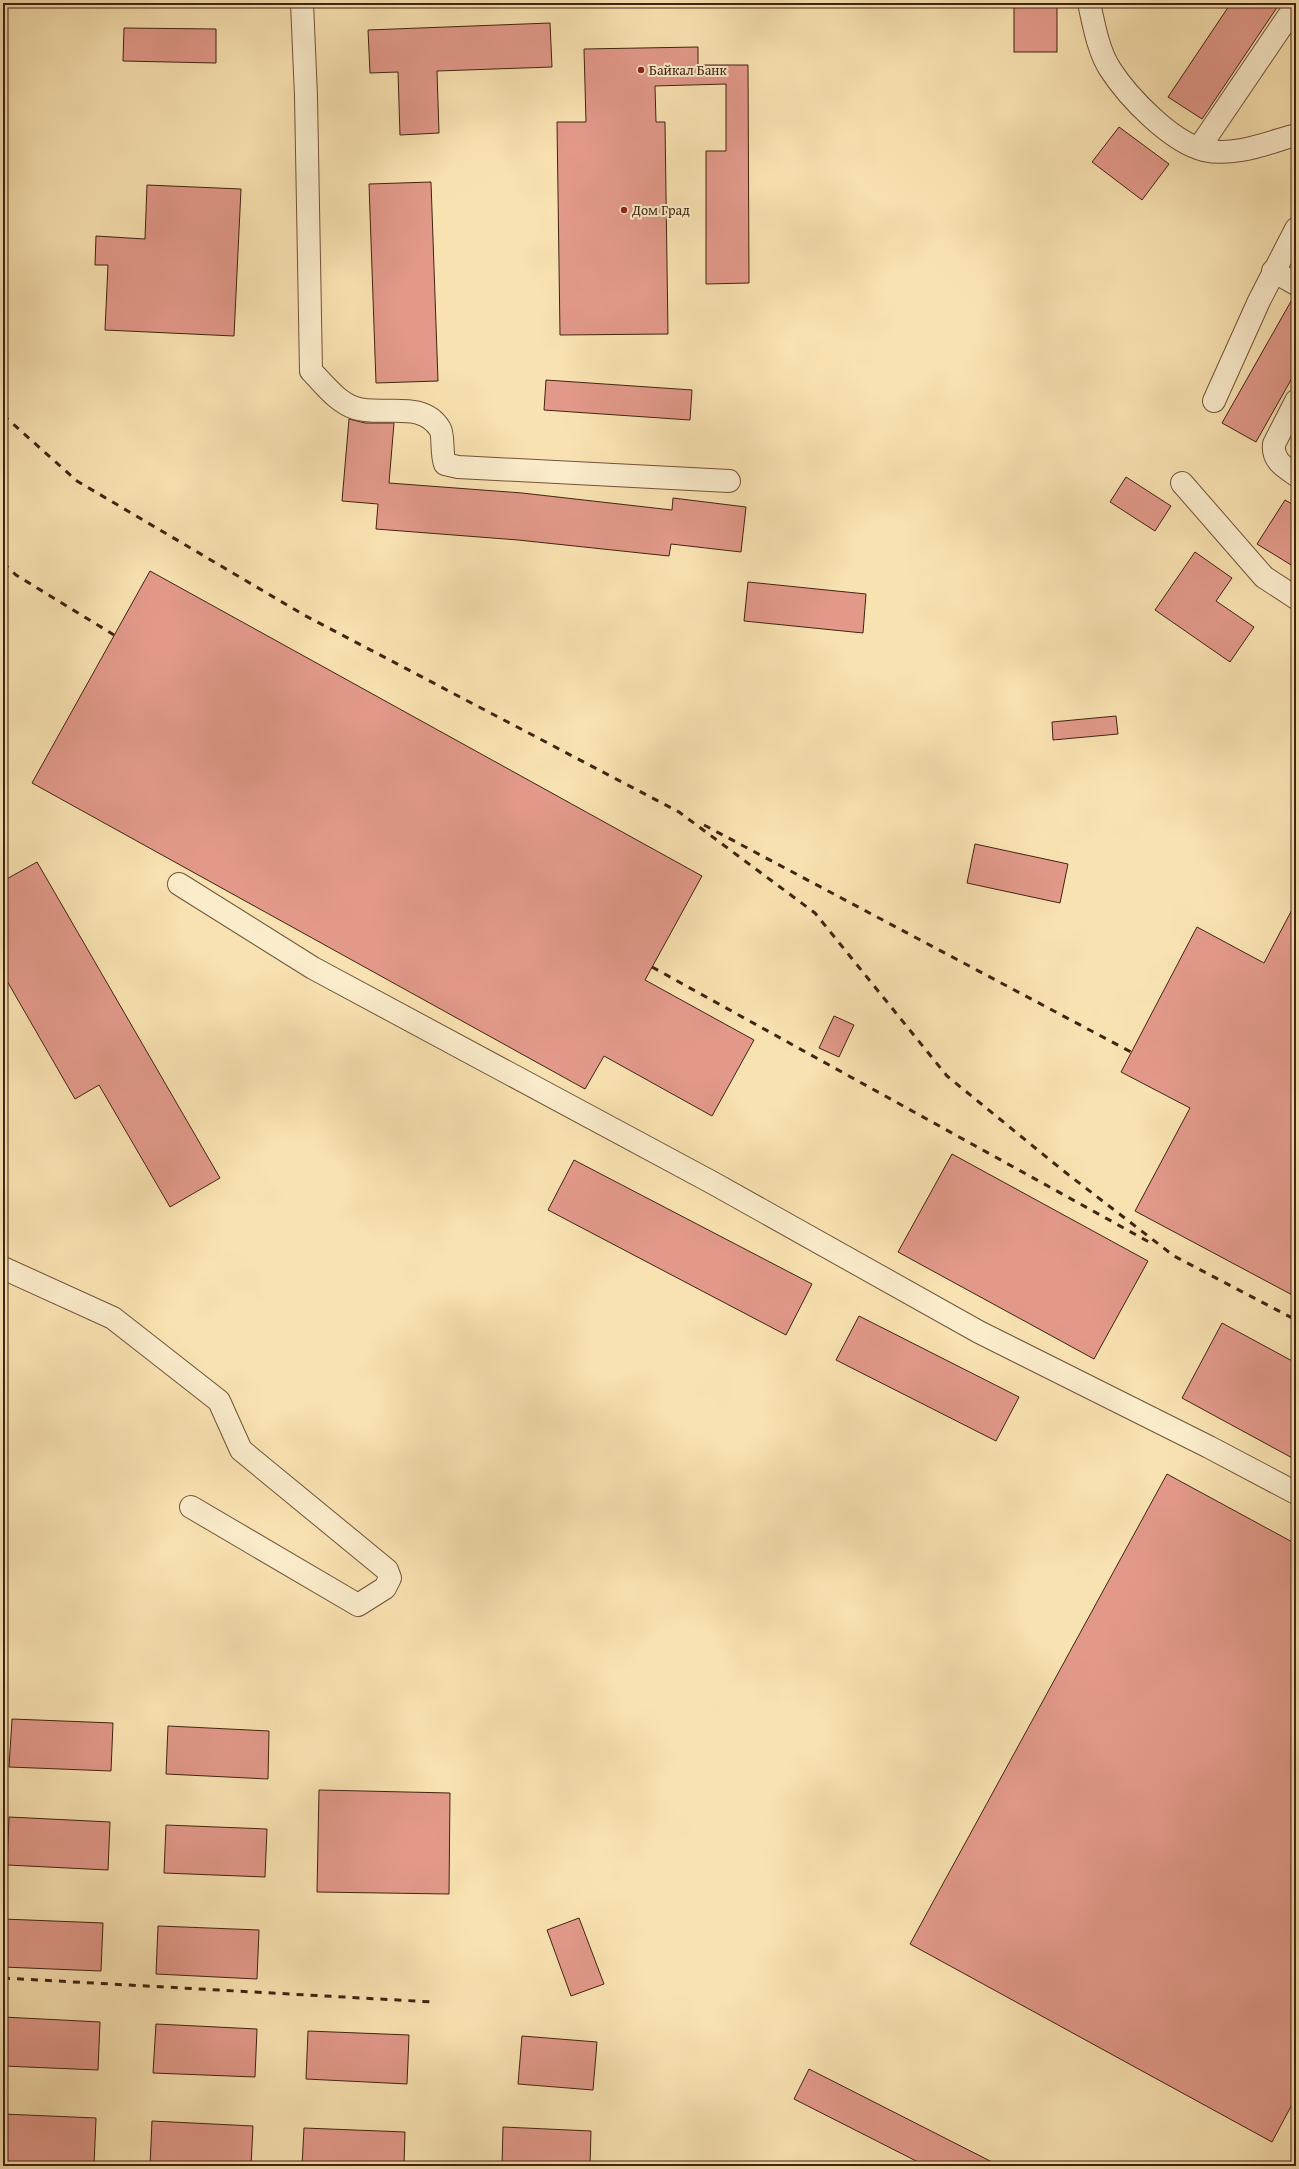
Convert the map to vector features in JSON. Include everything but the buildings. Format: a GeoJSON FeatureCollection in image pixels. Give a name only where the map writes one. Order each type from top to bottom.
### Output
{"type":"FeatureCollection","features":[{"type":"Feature","properties":{"kind":"street"},"geometry":{"type":"LineString","coordinates":[[302,3],[306,96],[311,371],[343,403],[356,409],[417,412],[430,416],[441,430],[442,456],[445,464],[466,468],[729,481]]}},
{"type":"Feature","properties":{"kind":"street"},"geometry":{"type":"LineString","coordinates":[[1089,3],[1098,43],[1110,69],[1140,107],[1165,128],[1204,150],[1237,151],[1296,135]]}},
{"type":"Feature","properties":{"kind":"street"},"geometry":{"type":"LineString","coordinates":[[1199,148],[1296,5]]}},
{"type":"Feature","properties":{"kind":"street"},"geometry":{"type":"LineString","coordinates":[[1214,401],[1273,271],[1296,229]]}},
{"type":"Feature","properties":{"kind":"street"},"geometry":{"type":"LineString","coordinates":[[1273,271],[1296,284]]}},
{"type":"Feature","properties":{"kind":"street"},"geometry":{"type":"LineString","coordinates":[[1296,401],[1274,444],[1273,450],[1280,464],[1296,475]]}},
{"type":"Feature","properties":{"kind":"street"},"geometry":{"type":"LineString","coordinates":[[1182,483],[1264,577],[1296,598]]}},
{"type":"Feature","properties":{"kind":"street"},"geometry":{"type":"LineString","coordinates":[[179,884],[313,968],[481,1060],[713,1183],[979,1332],[1209,1447],[1296,1493]]}},
{"type":"Feature","properties":{"kind":"street"},"geometry":{"type":"LineString","coordinates":[[3,1268],[113,1318],[219,1401],[241,1450],[387,1570],[390,1578],[385,1588],[358,1604],[191,1507]]}},
{"type":"Feature","properties":{"kind":"railway"},"geometry":{"type":"LineString","coordinates":[[3,415],[77,481],[304,615],[679,812],[815,913],[947,1076],[1061,1169],[1174,1256],[1296,1320]]}},
{"type":"Feature","properties":{"kind":"railway"},"geometry":{"type":"LineString","coordinates":[[3,563],[16,575],[114,635]]}},
{"type":"Feature","properties":{"kind":"railway"},"geometry":{"type":"LineString","coordinates":[[704,825],[1131,1052]]}},
{"type":"Feature","properties":{"kind":"railway"},"geometry":{"type":"LineString","coordinates":[[652,967],[1149,1242]]}},
{"type":"Feature","properties":{"kind":"railway"},"geometry":{"type":"LineString","coordinates":[[3,1978],[433,2002]]}},
{"type":"Feature","properties":{"kind":"place","name":"Байкал Банк"},"geometry":{"type":"Point","coordinates":[641,70]}},
{"type":"Feature","properties":{"kind":"place","name":"Дом Град"},"geometry":{"type":"Point","coordinates":[624,210]}}]}
